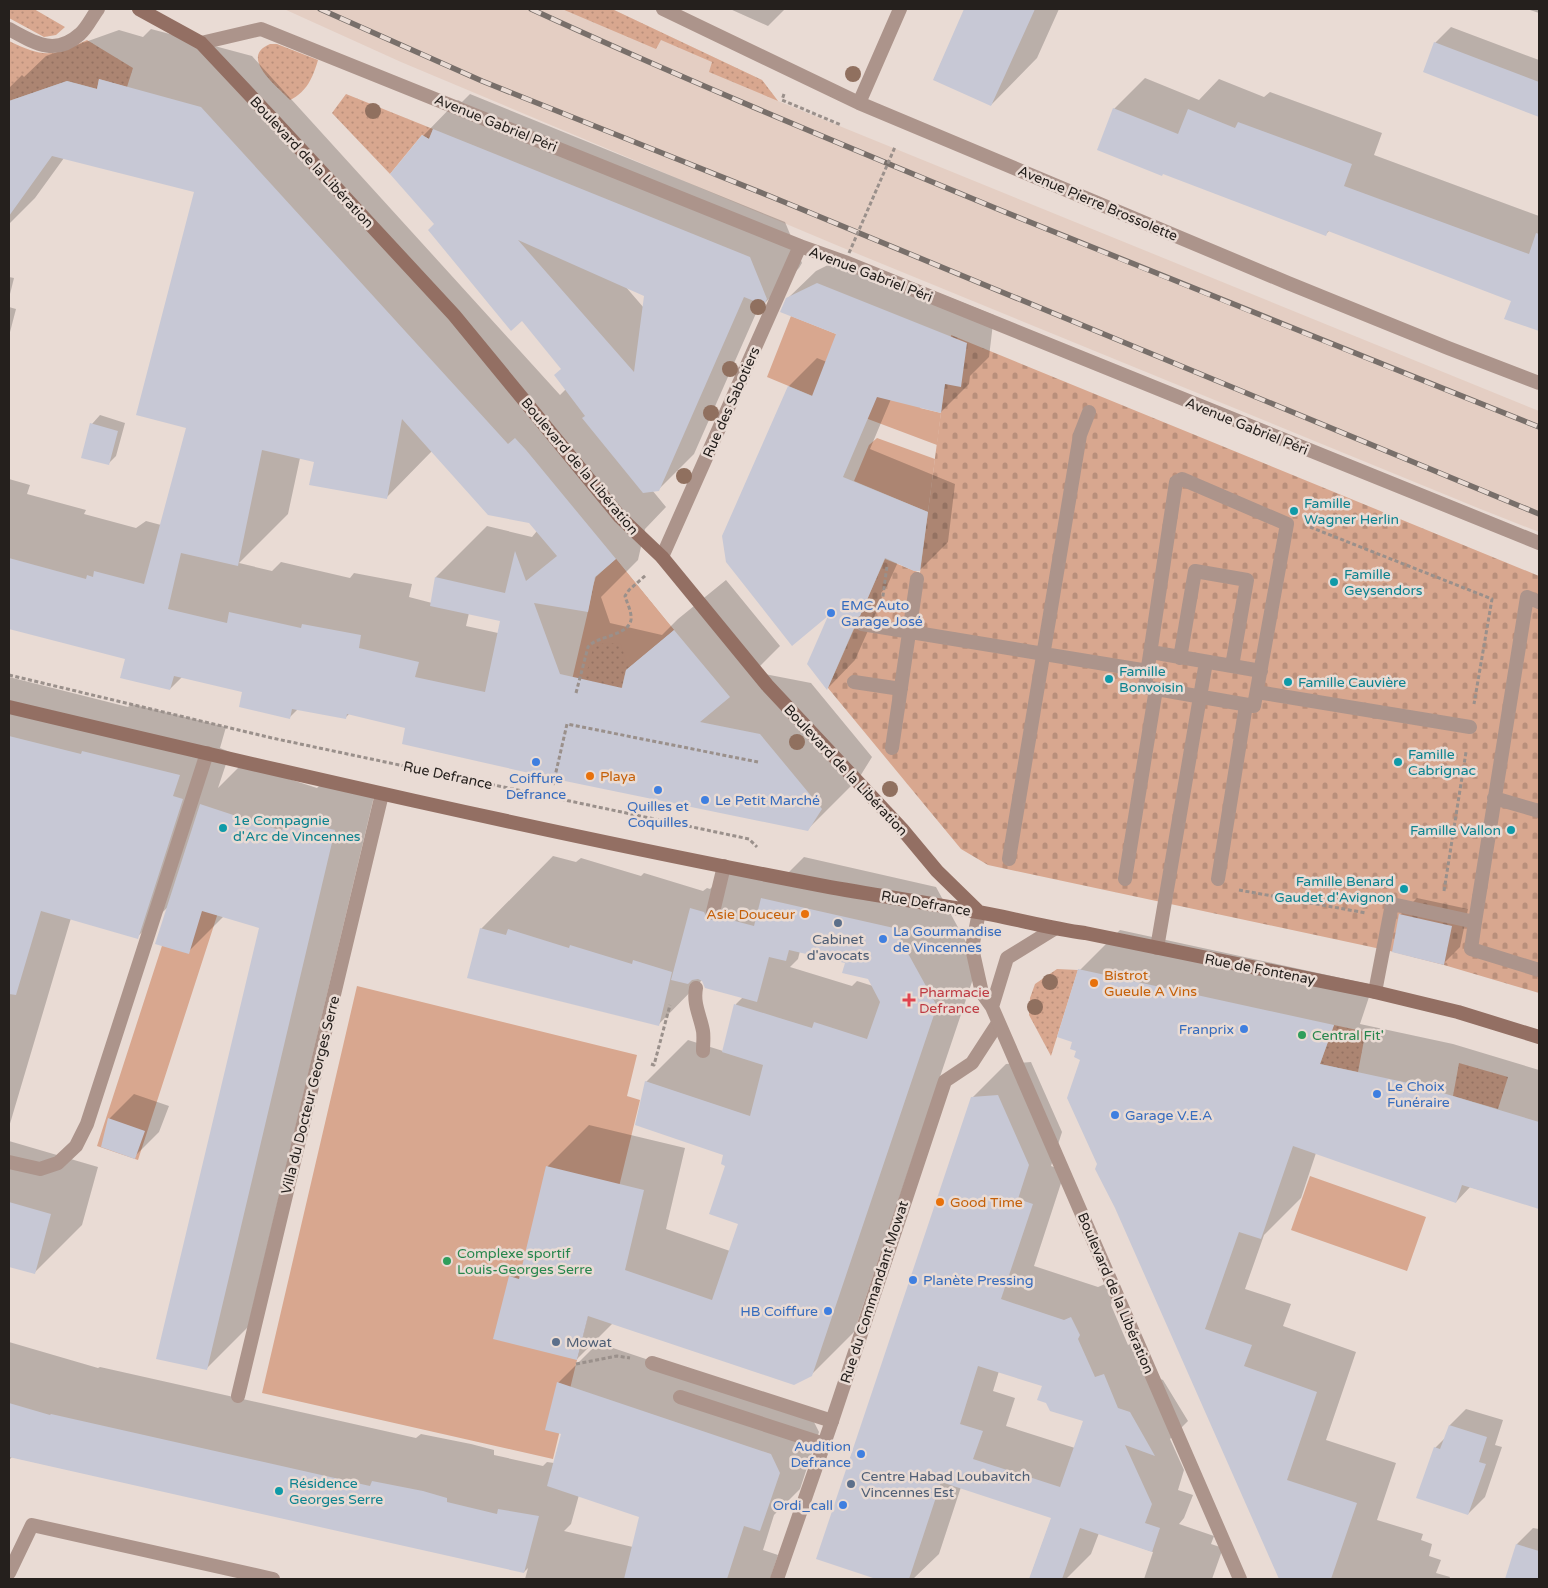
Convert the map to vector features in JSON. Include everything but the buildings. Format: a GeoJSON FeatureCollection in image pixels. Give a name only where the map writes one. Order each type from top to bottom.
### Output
{"type":"FeatureCollection","features":[{"type":"Feature","properties":{"kind":"main road","name":"Boulevard de la Libération"},"geometry":{"type":"LineString","coordinates":[[139,9],[200,43],[279,126],[454,315],[620,517],[662,558],[767,685],[902,829],[937,871],[979,912]]}},
{"type":"Feature","properties":{"kind":"main road","name":"Rue Defrance"},"geometry":{"type":"LineString","coordinates":[[9,707],[382,794],[724,866],[979,912]]}},
{"type":"Feature","properties":{"kind":"main road","name":"Rue de Fontenay"},"geometry":{"type":"LineString","coordinates":[[979,912],[1054,929],[1374,992],[1458,1012],[1539,1037]]}},
{"type":"Feature","properties":{"kind":"street"},"geometry":{"type":"LineString","coordinates":[[9,28],[36,43],[52,47],[65,44],[80,34],[98,9]]}},
{"type":"Feature","properties":{"kind":"street","name":"Avenue Pierre Brossolette"},"geometry":{"type":"LineString","coordinates":[[663,9],[859,103],[1288,283],[1539,383]]}},
{"type":"Feature","properties":{"kind":"street"},"geometry":{"type":"LineString","coordinates":[[859,103],[900,9]]}},
{"type":"Feature","properties":{"kind":"street","name":"Avenue Gabriel Péri"},"geometry":{"type":"LineString","coordinates":[[200,43],[261,29],[800,246],[845,262],[1539,543]]}},
{"type":"Feature","properties":{"kind":"street","name":"Rue des Sabotiers"},"geometry":{"type":"LineString","coordinates":[[662,558],[800,246]]}},
{"type":"Feature","properties":{"kind":"street"},"geometry":{"type":"LineString","coordinates":[[1009,859],[1080,435],[1090,412]]}},
{"type":"Feature","properties":{"kind":"street"},"geometry":{"type":"LineString","coordinates":[[1182,480],[1287,524],[1254,706],[1145,687],[1176,482],[1182,480]]}},
{"type":"Feature","properties":{"kind":"street"},"geometry":{"type":"LineString","coordinates":[[1180,658],[1195,571],[1204,572],[1247,580],[1232,666]]}},
{"type":"Feature","properties":{"kind":"street"},"geometry":{"type":"LineString","coordinates":[[892,748],[917,579]]}},
{"type":"Feature","properties":{"kind":"street"},"geometry":{"type":"LineString","coordinates":[[1539,602],[1527,597],[1471,949],[1539,970]]}},
{"type":"Feature","properties":{"kind":"street"},"geometry":{"type":"LineString","coordinates":[[862,624],[1148,671]]}},
{"type":"Feature","properties":{"kind":"street"},"geometry":{"type":"LineString","coordinates":[[1151,652],[1261,671]]}},
{"type":"Feature","properties":{"kind":"street"},"geometry":{"type":"LineString","coordinates":[[1157,948],[1206,662]]}},
{"type":"Feature","properties":{"kind":"street"},"geometry":{"type":"LineString","coordinates":[[854,682],[901,689]]}},
{"type":"Feature","properties":{"kind":"street"},"geometry":{"type":"LineString","coordinates":[[1125,878],[1156,689]]}},
{"type":"Feature","properties":{"kind":"street"},"geometry":{"type":"LineString","coordinates":[[1257,692],[1470,727]]}},
{"type":"Feature","properties":{"kind":"street"},"geometry":{"type":"LineString","coordinates":[[1218,879],[1246,705]]}},
{"type":"Feature","properties":{"kind":"street"},"geometry":{"type":"LineString","coordinates":[[9,1162],[40,1169],[58,1163],[76,1146],[87,1124],[207,753]]}},
{"type":"Feature","properties":{"kind":"street","name":"Villa du Docteur Georges Serre"},"geometry":{"type":"LineString","coordinates":[[238,1396],[382,794]]}},
{"type":"Feature","properties":{"kind":"street"},"geometry":{"type":"LineString","coordinates":[[1494,798],[1539,811]]}},
{"type":"Feature","properties":{"kind":"street"},"geometry":{"type":"LineString","coordinates":[[713,912],[724,866]]}},
{"type":"Feature","properties":{"kind":"street"},"geometry":{"type":"LineString","coordinates":[[1374,992],[1392,904],[1475,922]]}},
{"type":"Feature","properties":{"kind":"street","name":"Boulevard de la Libération"},"geometry":{"type":"LineString","coordinates":[[979,912],[972,948],[982,993],[992,1007],[1240,1579]]}},
{"type":"Feature","properties":{"kind":"street"},"geometry":{"type":"LineString","coordinates":[[992,1007],[1007,958],[1054,929]]}},
{"type":"Feature","properties":{"kind":"street"},"geometry":{"type":"LineString","coordinates":[[696,988],[695,1004],[703,1030],[703,1051]]}},
{"type":"Feature","properties":{"kind":"street","name":"Rue du Commandant Mowat"},"geometry":{"type":"LineString","coordinates":[[776,1579],[832,1421],[945,1081],[972,1064],[998,1023]]}},
{"type":"Feature","properties":{"kind":"street"},"geometry":{"type":"LineString","coordinates":[[652,1363],[832,1421]]}},
{"type":"Feature","properties":{"kind":"street"},"geometry":{"type":"LineString","coordinates":[[680,1398],[824,1444]]}},
{"type":"Feature","properties":{"kind":"street"},"geometry":{"type":"LineString","coordinates":[[9,1573],[32,1525],[272,1579]]}},
{"type":"Feature","properties":{"kind":"path"},"geometry":{"type":"LineString","coordinates":[[849,253],[895,147]]}},
{"type":"Feature","properties":{"kind":"path"},"geometry":{"type":"LineString","coordinates":[[1287,524],[1295,521],[1492,599],[1440,914]]}},
{"type":"Feature","properties":{"kind":"path"},"geometry":{"type":"LineString","coordinates":[[576,693],[591,643],[610,636],[628,626],[631,620],[625,596],[662,558]]}},
{"type":"Feature","properties":{"kind":"path","name":"Rue Defrance"},"geometry":{"type":"LineString","coordinates":[[9,675],[272,738],[749,838],[760,850]]}},
{"type":"Feature","properties":{"kind":"path"},"geometry":{"type":"LineString","coordinates":[[553,785],[567,724],[758,762]]}},
{"type":"Feature","properties":{"kind":"path"},"geometry":{"type":"LineString","coordinates":[[1218,879],[1216,886],[1389,918]]}},
{"type":"Feature","properties":{"kind":"path"},"geometry":{"type":"LineString","coordinates":[[651,1064],[654,1065],[662,1033]]}},
{"type":"Feature","properties":{"kind":"path"},"geometry":{"type":"LineString","coordinates":[[576,1364],[617,1356],[652,1363]]}},
{"type":"Feature","properties":{"kind":"shaded area"},"geometry":{"type":"Polygon","coordinates":[[[284,9],[612,9],[762,80],[778,101],[1539,411],[1539,532],[841,247],[401,62],[284,9]]]}},
{"type":"Feature","properties":{"kind":"green space"},"geometry":{"type":"Polygon","coordinates":[[[9,9],[34,9],[65,27],[56,35],[44,37],[9,18],[9,9]]]}},
{"type":"Feature","properties":{"kind":"green space"},"geometry":{"type":"Polygon","coordinates":[[[562,9],[612,9],[762,80],[778,101],[709,72],[712,62],[661,40],[656,49],[562,9]]]}},
{"type":"Feature","properties":{"kind":"green space"},"geometry":{"type":"Polygon","coordinates":[[[87,40],[133,68],[127,87],[99,79],[97,89],[67,81],[9,101],[9,41],[40,53],[48,53],[65,50],[87,40]]]}},
{"type":"Feature","properties":{"kind":"green space"},"geometry":{"type":"Polygon","coordinates":[[[270,44],[277,44],[318,60],[305,88],[290,100],[270,80],[259,64],[258,56],[261,50],[270,44]]]}},
{"type":"Feature","properties":{"kind":"green space"},"geometry":{"type":"Polygon","coordinates":[[[346,94],[433,129],[429,139],[422,135],[390,174],[332,113],[346,94]]]}},
{"type":"Feature","properties":{"kind":"green space"},"geometry":{"type":"Polygon","coordinates":[[[791,316],[836,334],[921,396],[920,408],[941,413],[937,445],[767,377],[791,316]]]}},
{"type":"Feature","properties":{"kind":"green space"},"geometry":{"type":"Polygon","coordinates":[[[951,335],[1539,576],[1539,993],[1390,951],[988,865],[961,849],[828,688],[885,559],[920,573],[951,335]]]}},
{"type":"Feature","properties":{"kind":"green space"},"geometry":{"type":"Polygon","coordinates":[[[877,438],[935,459],[928,512],[854,481],[869,445],[877,438]]]}},
{"type":"Feature","properties":{"kind":"green space"},"geometry":{"type":"Polygon","coordinates":[[[616,559],[674,630],[626,670],[617,706],[580,699],[588,612],[593,586],[596,577],[616,559]]]}},
{"type":"Feature","properties":{"kind":"green space"},"geometry":{"type":"Polygon","coordinates":[[[616,559],[674,630],[629,667],[620,643],[594,644],[580,699],[568,697],[596,577],[616,559]]]}},
{"type":"Feature","properties":{"kind":"green space"},"geometry":{"type":"Polygon","coordinates":[[[185,875],[226,888],[138,1160],[97,1146],[185,875]]]}},
{"type":"Feature","properties":{"kind":"green space"},"geometry":{"type":"Polygon","coordinates":[[[1057,969],[1078,970],[1051,1056],[1029,1015],[1030,998],[1035,984],[1057,969]]]}},
{"type":"Feature","properties":{"kind":"green space","name":"Complexe sportif Louis-Georges Serre"},"geometry":{"type":"Polygon","coordinates":[[[357,986],[637,1055],[627,1096],[640,1100],[553,1459],[262,1393],[357,986]]]}},
{"type":"Feature","properties":{"kind":"green space"},"geometry":{"type":"Polygon","coordinates":[[[1334,1025],[1362,1031],[1365,1035],[1358,1072],[1320,1064],[1334,1025]]]}},
{"type":"Feature","properties":{"kind":"green space"},"geometry":{"type":"Polygon","coordinates":[[[1459,1063],[1508,1077],[1498,1109],[1453,1096],[1459,1063]]]}},
{"type":"Feature","properties":{"kind":"green space"},"geometry":{"type":"Polygon","coordinates":[[[1310,1176],[1426,1217],[1407,1271],[1291,1230],[1310,1176]]]}},
{"type":"Feature","properties":{"kind":"railway"},"geometry":{"type":"LineString","coordinates":[[320,9],[482,81],[772,197],[1539,514]]}},
{"type":"Feature","properties":{"kind":"railway"},"geometry":{"type":"LineString","coordinates":[[531,9],[706,87],[941,186],[1539,427]]}},
{"type":"Feature","properties":{"kind":"place","name":"Famille Wagner Herlin"},"geometry":{"type":"Point","coordinates":[1294,511]}},
{"type":"Feature","properties":{"kind":"place","name":"Famille Geysendors"},"geometry":{"type":"Point","coordinates":[1334,582]}},
{"type":"Feature","properties":{"kind":"place","name":"EMC Auto Garage José"},"geometry":{"type":"Point","coordinates":[831,613]}},
{"type":"Feature","properties":{"kind":"place","name":"Famille Bonvoisin"},"geometry":{"type":"Point","coordinates":[1109,679]}},
{"type":"Feature","properties":{"kind":"place","name":"Famille Cauvière"},"geometry":{"type":"Point","coordinates":[1288,682]}},
{"type":"Feature","properties":{"kind":"place","name":"Coiffure Defrance"},"geometry":{"type":"Point","coordinates":[536,762]}},
{"type":"Feature","properties":{"kind":"place","name":"Famille Cabrignac"},"geometry":{"type":"Point","coordinates":[1398,762]}},
{"type":"Feature","properties":{"kind":"place","name":"Playa"},"geometry":{"type":"Point","coordinates":[590,776]}},
{"type":"Feature","properties":{"kind":"place","name":"Quilles et Coquilles"},"geometry":{"type":"Point","coordinates":[658,790]}},
{"type":"Feature","properties":{"kind":"place","name":"Le Petit Marché"},"geometry":{"type":"Point","coordinates":[705,800]}},
{"type":"Feature","properties":{"kind":"place","name":"1e Compagnie d'Arc de Vincennes"},"geometry":{"type":"Point","coordinates":[223,828]}},
{"type":"Feature","properties":{"kind":"place","name":"Famille Vallon"},"geometry":{"type":"Point","coordinates":[1511,830]}},
{"type":"Feature","properties":{"kind":"place","name":"Famille Benard Gaudet d'Avignon"},"geometry":{"type":"Point","coordinates":[1404,889]}},
{"type":"Feature","properties":{"kind":"place","name":"Asie Douceur"},"geometry":{"type":"Point","coordinates":[805,914]}},
{"type":"Feature","properties":{"kind":"place","name":"Cabinet d'avocats"},"geometry":{"type":"Point","coordinates":[838,923]}},
{"type":"Feature","properties":{"kind":"place","name":"La Gourmandise de Vincennes"},"geometry":{"type":"Point","coordinates":[883,939]}},
{"type":"Feature","properties":{"kind":"place","name":"Bistrot Gueule A Vins"},"geometry":{"type":"Point","coordinates":[1094,983]}},
{"type":"Feature","properties":{"kind":"place","name":"Pharmacie Defrance"},"geometry":{"type":"Point","coordinates":[909,1000]}},
{"type":"Feature","properties":{"kind":"place","name":"Franprix"},"geometry":{"type":"Point","coordinates":[1244,1029]}},
{"type":"Feature","properties":{"kind":"place","name":"Central Fit'"},"geometry":{"type":"Point","coordinates":[1302,1035]}},
{"type":"Feature","properties":{"kind":"place","name":"Le Choix Funéraire"},"geometry":{"type":"Point","coordinates":[1377,1094]}},
{"type":"Feature","properties":{"kind":"place","name":"Garage V.E.A"},"geometry":{"type":"Point","coordinates":[1115,1115]}},
{"type":"Feature","properties":{"kind":"place","name":"Good Time"},"geometry":{"type":"Point","coordinates":[940,1202]}},
{"type":"Feature","properties":{"kind":"place","name":"Complexe sportif Louis-Georges Serre"},"geometry":{"type":"Point","coordinates":[447,1261]}},
{"type":"Feature","properties":{"kind":"place","name":"Planète Pressing"},"geometry":{"type":"Point","coordinates":[913,1280]}},
{"type":"Feature","properties":{"kind":"place","name":"HB Coiffure"},"geometry":{"type":"Point","coordinates":[828,1311]}},
{"type":"Feature","properties":{"kind":"place","name":"Mowat"},"geometry":{"type":"Point","coordinates":[556,1342]}},
{"type":"Feature","properties":{"kind":"place","name":"Audition Defrance"},"geometry":{"type":"Point","coordinates":[861,1454]}},
{"type":"Feature","properties":{"kind":"place","name":"Centre Habad Loubavitch Vincennes Est"},"geometry":{"type":"Point","coordinates":[851,1484]}},
{"type":"Feature","properties":{"kind":"place","name":"Résidence Georges Serre"},"geometry":{"type":"Point","coordinates":[279,1491]}},
{"type":"Feature","properties":{"kind":"place","name":"Ordi_call"},"geometry":{"type":"Point","coordinates":[843,1505]}}]}
